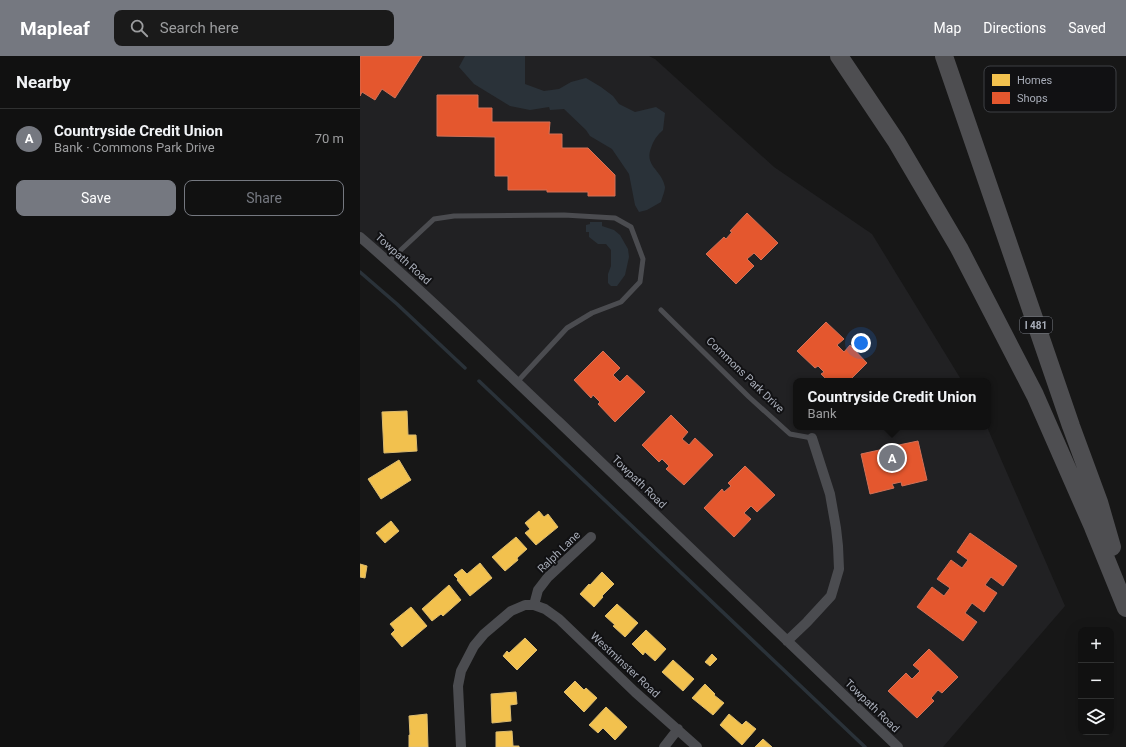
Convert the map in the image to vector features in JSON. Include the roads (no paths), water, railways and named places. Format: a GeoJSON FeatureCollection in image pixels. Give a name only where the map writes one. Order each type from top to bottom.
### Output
{"type":"FeatureCollection","features":[{"type":"Feature","properties":{"kind":"highway"},"geometry":{"type":"LineString","coordinates":[[839,56],[896,141],[959,248],[1035,395],[1093,527],[1126,608]]}},
{"type":"Feature","properties":{"kind":"highway","name":"I 481"},"geometry":{"type":"LineString","coordinates":[[944,56],[1071,426],[1099,502],[1126,595]]}},
{"type":"Feature","properties":{"kind":"street","name":"Towpath Road"},"geometry":{"type":"LineString","coordinates":[[360,237],[389,261],[517,382],[898,747]]}},
{"type":"Feature","properties":{"kind":"street","name":"Commons Park Drive"},"geometry":{"type":"LineString","coordinates":[[787,641],[831,596],[838,569],[838,546],[830,494],[812,438]]}},
{"type":"Feature","properties":{"kind":"street","name":"Ralph Lane"},"geometry":{"type":"LineString","coordinates":[[534,605],[538,590],[548,577],[591,537]]}},
{"type":"Feature","properties":{"kind":"street"},"geometry":{"type":"LineString","coordinates":[[461,747],[458,686],[461,671],[474,646],[484,634],[511,611],[525,605],[534,605]]}},
{"type":"Feature","properties":{"kind":"street","name":"Westminster Road"},"geometry":{"type":"LineString","coordinates":[[534,605],[545,608],[559,619],[635,692],[697,747]]}},
{"type":"Feature","properties":{"kind":"street"},"geometry":{"type":"LineString","coordinates":[[664,747],[678,729]]}},
{"type":"Feature","properties":{"kind":"lane"},"geometry":{"type":"LineString","coordinates":[[389,261],[434,219],[454,216],[564,215],[615,218],[631,228],[643,259],[640,282],[621,302],[592,313],[566,328],[517,382]]}},
{"type":"Feature","properties":{"kind":"lane","name":"Commons Park Drive"},"geometry":{"type":"LineString","coordinates":[[661,310],[749,397],[790,434],[812,438]]}},
{"type":"Feature","properties":{"kind":"waterway"},"geometry":{"type":"LineString","coordinates":[[360,272],[397,304],[465,368]]}},
{"type":"Feature","properties":{"kind":"waterway"},"geometry":{"type":"LineString","coordinates":[[479,381],[865,747]]}},
{"type":"Feature","properties":{"kind":"place","name":"Countryside Credit Union"},"geometry":{"type":"Point","coordinates":[892,458]}}]}
